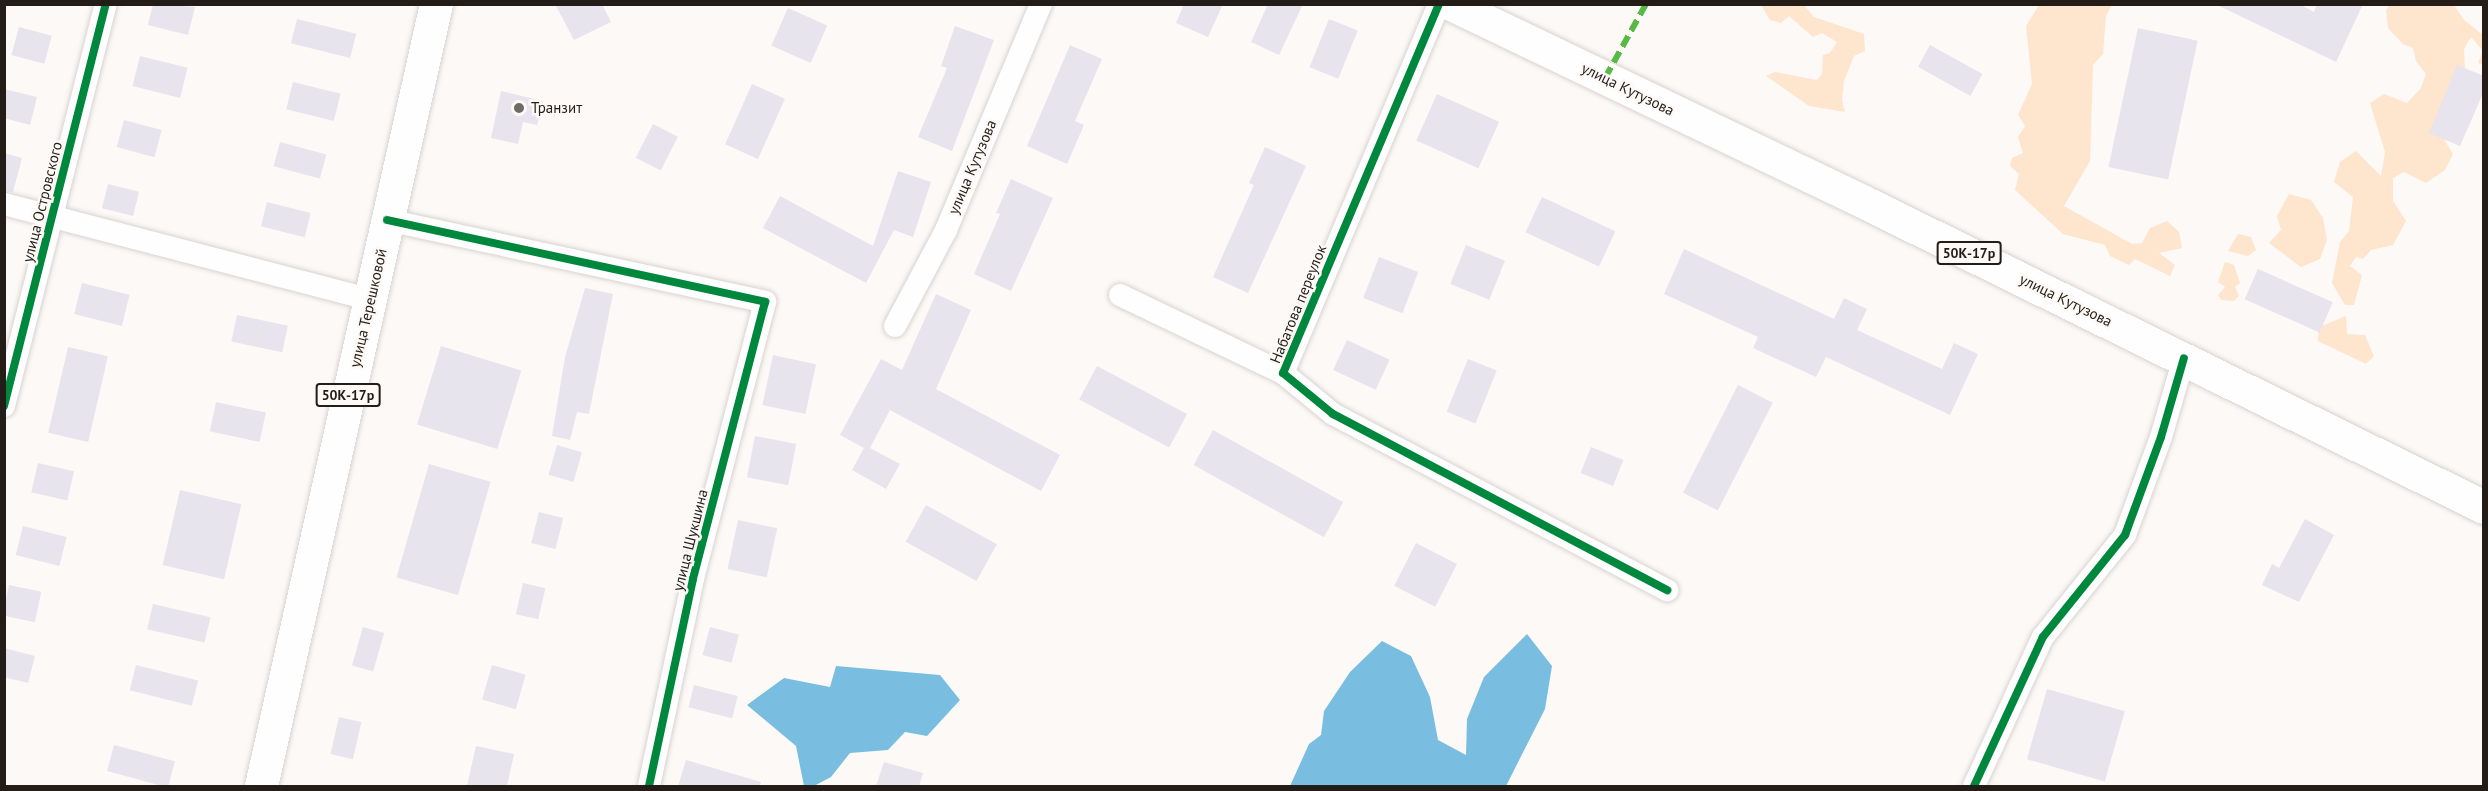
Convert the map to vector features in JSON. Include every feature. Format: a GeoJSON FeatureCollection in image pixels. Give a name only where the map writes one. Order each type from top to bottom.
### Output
{"type":"FeatureCollection","features":[{"type":"Feature","properties":{"kind":"main road","name":"улица Терешковой"},"geometry":{"type":"LineString","coordinates":[[261,786],[436,4]]}},
{"type":"Feature","properties":{"kind":"main road","name":"улица Кутузова"},"geometry":{"type":"LineString","coordinates":[[1451,4],[2184,358],[2484,507]]}},
{"type":"Feature","properties":{"kind":"street","name":"улица Островского"},"geometry":{"type":"LineString","coordinates":[[4,406],[106,4]]}},
{"type":"Feature","properties":{"kind":"street","name":"улица Кутузова"},"geometry":{"type":"LineString","coordinates":[[895,326],[946,230],[1041,4]]}},
{"type":"Feature","properties":{"kind":"street","name":"Набатова переулок"},"geometry":{"type":"LineString","coordinates":[[1439,4],[1283,373],[1334,414],[1667,590]]}},
{"type":"Feature","properties":{"kind":"street"},"geometry":{"type":"LineString","coordinates":[[4,204],[370,299]]}},
{"type":"Feature","properties":{"kind":"street","name":"улица Шукшина"},"geometry":{"type":"LineString","coordinates":[[387,220],[765,302],[693,579],[650,786]]}},
{"type":"Feature","properties":{"kind":"street"},"geometry":{"type":"LineString","coordinates":[[1120,295],[1283,373]]}},
{"type":"Feature","properties":{"kind":"street"},"geometry":{"type":"LineString","coordinates":[[1974,786],[2043,637],[2125,536],[2161,436],[2184,358]]}},
{"type":"Feature","properties":{"kind":"shaded area"},"geometry":{"type":"Polygon","coordinates":[[[1761,5],[1804,5],[1814,17],[1864,34],[1865,51],[1854,56],[1844,81],[1842,100],[1845,112],[1809,106],[1766,76],[1775,72],[1817,80],[1822,74],[1823,55],[1830,53],[1837,42],[1822,33],[1813,37],[1789,16],[1781,23],[1770,20],[1761,5]]]}},
{"type":"Feature","properties":{"kind":"shaded area"},"geometry":{"type":"Polygon","coordinates":[[[2039,5],[2112,5],[2106,16],[2103,54],[2093,65],[2090,161],[2064,206],[2132,244],[2142,243],[2150,228],[2167,221],[2179,232],[2182,248],[2159,253],[2175,265],[2170,276],[2135,259],[2129,265],[2110,256],[2105,245],[2063,234],[2015,190],[2019,174],[2010,166],[2012,158],[2023,153],[2018,137],[2025,126],[2018,115],[2032,84],[2026,26],[2039,5]]]}},
{"type":"Feature","properties":{"kind":"shaded area"},"geometry":{"type":"Polygon","coordinates":[[[2390,5],[2454,5],[2464,20],[2483,35],[2484,65],[2478,63],[2483,51],[2471,37],[2464,49],[2465,73],[2440,133],[2453,154],[2445,170],[2426,183],[2404,172],[2393,178],[2393,201],[2406,221],[2393,245],[2371,250],[2363,259],[2356,257],[2350,266],[2362,275],[2354,305],[2345,305],[2332,283],[2340,242],[2349,231],[2353,197],[2334,182],[2340,162],[2356,151],[2381,176],[2385,152],[2370,103],[2384,94],[2407,103],[2421,88],[2426,74],[2416,61],[2413,48],[2403,44],[2388,28],[2386,10],[2390,5]]]}},
{"type":"Feature","properties":{"kind":"shaded area"},"geometry":{"type":"Polygon","coordinates":[[[2289,194],[2311,200],[2323,218],[2327,240],[2320,259],[2301,267],[2269,243],[2281,230],[2277,216],[2289,194]]]}},
{"type":"Feature","properties":{"kind":"shaded area"},"geometry":{"type":"Polygon","coordinates":[[[2238,234],[2251,237],[2256,250],[2248,256],[2228,251],[2238,234]]]}},
{"type":"Feature","properties":{"kind":"shaded area"},"geometry":{"type":"Polygon","coordinates":[[[2225,262],[2234,265],[2240,283],[2235,287],[2239,296],[2234,301],[2221,300],[2218,295],[2225,287],[2218,282],[2225,262]]]}},
{"type":"Feature","properties":{"kind":"shaded area"},"geometry":{"type":"Polygon","coordinates":[[[2346,316],[2347,334],[2365,335],[2374,356],[2366,364],[2318,341],[2319,327],[2346,316]]]}},
{"type":"Feature","properties":{"kind":"water"},"geometry":{"type":"Polygon","coordinates":[[[1527,634],[1552,666],[1545,709],[1506,786],[1290,786],[1309,744],[1321,735],[1324,711],[1350,672],[1382,641],[1411,656],[1430,697],[1438,740],[1466,755],[1467,719],[1484,677],[1527,634]]]}},
{"type":"Feature","properties":{"kind":"water"},"geometry":{"type":"Polygon","coordinates":[[[836,666],[940,675],[960,700],[927,736],[905,732],[888,750],[850,753],[831,777],[814,786],[804,786],[796,746],[747,705],[784,678],[830,687],[836,666]]]}},
{"type":"Feature","properties":{"kind":"building"},"geometry":{"type":"Polygon","coordinates":[[[153,4],[195,7],[188,35],[148,25],[153,4]]]}},
{"type":"Feature","properties":{"kind":"building"},"geometry":{"type":"Polygon","coordinates":[[[555,4],[602,4],[611,22],[574,40],[555,4]]]}},
{"type":"Feature","properties":{"kind":"building"},"geometry":{"type":"Polygon","coordinates":[[[1184,4],[1223,4],[1208,37],[1176,23],[1184,4]]]}},
{"type":"Feature","properties":{"kind":"building"},"geometry":{"type":"Polygon","coordinates":[[[1268,4],[1303,4],[1279,55],[1251,42],[1268,4]]]}},
{"type":"Feature","properties":{"kind":"building"},"geometry":{"type":"Polygon","coordinates":[[[2215,4],[2299,4],[2314,12],[2317,4],[2363,4],[2336,62],[2215,4]]]}},
{"type":"Feature","properties":{"kind":"building"},"geometry":{"type":"Polygon","coordinates":[[[788,8],[827,25],[811,63],[771,45],[788,8]]]}},
{"type":"Feature","properties":{"kind":"building"},"geometry":{"type":"Polygon","coordinates":[[[297,19],[356,34],[350,58],[291,43],[297,19]]]}},
{"type":"Feature","properties":{"kind":"building"},"geometry":{"type":"Polygon","coordinates":[[[1329,19],[1358,31],[1338,79],[1310,67],[1329,19]]]}},
{"type":"Feature","properties":{"kind":"building"},"geometry":{"type":"Polygon","coordinates":[[[955,26],[994,40],[952,151],[918,137],[947,68],[941,66],[955,26]]]}},
{"type":"Feature","properties":{"kind":"building"},"geometry":{"type":"Polygon","coordinates":[[[19,27],[52,36],[44,64],[11,55],[19,27]]]}},
{"type":"Feature","properties":{"kind":"building"},"geometry":{"type":"Polygon","coordinates":[[[2138,28],[2198,41],[2168,180],[2108,167],[2138,28]]]}},
{"type":"Feature","properties":{"kind":"building"},"geometry":{"type":"Polygon","coordinates":[[[1070,45],[1102,59],[1075,121],[1084,125],[1067,164],[1027,146],[1070,45]]]}},
{"type":"Feature","properties":{"kind":"building"},"geometry":{"type":"Polygon","coordinates":[[[1930,45],[1982,74],[1970,96],[1918,67],[1930,45]]]}},
{"type":"Feature","properties":{"kind":"building"},"geometry":{"type":"Polygon","coordinates":[[[140,56],[188,68],[180,98],[133,86],[140,56]]]}},
{"type":"Feature","properties":{"kind":"building"},"geometry":{"type":"Polygon","coordinates":[[[2457,65],[2484,76],[2484,91],[2460,146],[2429,133],[2457,65]]]}},
{"type":"Feature","properties":{"kind":"building"},"geometry":{"type":"Polygon","coordinates":[[[293,82],[341,94],[334,121],[286,109],[293,82]]]}},
{"type":"Feature","properties":{"kind":"building"},"geometry":{"type":"Polygon","coordinates":[[[752,84],[785,99],[758,159],[725,144],[752,84]]]}},
{"type":"Feature","properties":{"kind":"building"},"geometry":{"type":"Polygon","coordinates":[[[4,89],[37,97],[30,125],[4,118],[4,89]]]}},
{"type":"Feature","properties":{"kind":"building"},"geometry":{"type":"Polygon","coordinates":[[[501,91],[543,101],[537,125],[523,122],[518,144],[491,138],[501,91]]]}},
{"type":"Feature","properties":{"kind":"building"},"geometry":{"type":"Polygon","coordinates":[[[1437,94],[1499,122],[1478,168],[1416,141],[1437,94]]]}},
{"type":"Feature","properties":{"kind":"building"},"geometry":{"type":"Polygon","coordinates":[[[124,120],[162,130],[154,157],[117,147],[124,120]]]}},
{"type":"Feature","properties":{"kind":"building"},"geometry":{"type":"Polygon","coordinates":[[[653,124],[678,137],[661,171],[636,158],[653,124]]]}},
{"type":"Feature","properties":{"kind":"building"},"geometry":{"type":"Polygon","coordinates":[[[280,142],[326,154],[320,179],[274,166],[280,142]]]}},
{"type":"Feature","properties":{"kind":"building"},"geometry":{"type":"Polygon","coordinates":[[[1265,147],[1306,166],[1248,293],[1213,277],[1254,185],[1249,183],[1265,147]]]}},
{"type":"Feature","properties":{"kind":"building"},"geometry":{"type":"Polygon","coordinates":[[[4,153],[22,158],[13,192],[4,191],[4,153]]]}},
{"type":"Feature","properties":{"kind":"building"},"geometry":{"type":"Polygon","coordinates":[[[898,171],[931,182],[913,237],[894,230],[866,283],[763,228],[780,196],[873,246],[898,171]]]}},
{"type":"Feature","properties":{"kind":"building"},"geometry":{"type":"Polygon","coordinates":[[[1011,179],[1053,198],[1011,291],[974,274],[1000,214],[996,213],[1011,179]]]}},
{"type":"Feature","properties":{"kind":"building"},"geometry":{"type":"Polygon","coordinates":[[[108,184],[139,192],[133,216],[102,208],[108,184]]]}},
{"type":"Feature","properties":{"kind":"building"},"geometry":{"type":"Polygon","coordinates":[[[1542,197],[1615,231],[1599,267],[1526,232],[1542,197]]]}},
{"type":"Feature","properties":{"kind":"building"},"geometry":{"type":"Polygon","coordinates":[[[267,202],[311,213],[305,237],[261,226],[267,202]]]}},
{"type":"Feature","properties":{"kind":"building"},"geometry":{"type":"Polygon","coordinates":[[[1466,245],[1505,261],[1489,300],[1450,284],[1466,245]]]}},
{"type":"Feature","properties":{"kind":"building"},"geometry":{"type":"Polygon","coordinates":[[[1684,249],[1834,319],[1844,298],[1867,309],[1857,330],[1942,369],[1954,343],[1978,354],[1950,415],[1826,357],[1816,377],[1753,348],[1758,337],[1664,294],[1684,249]]]}},
{"type":"Feature","properties":{"kind":"building"},"geometry":{"type":"Polygon","coordinates":[[[1379,257],[1418,272],[1402,313],[1363,298],[1379,257]]]}},
{"type":"Feature","properties":{"kind":"building"},"geometry":{"type":"Polygon","coordinates":[[[2258,269],[2333,302],[2319,332],[2245,299],[2258,269]]]}},
{"type":"Feature","properties":{"kind":"building"},"geometry":{"type":"Polygon","coordinates":[[[82,283],[130,295],[122,326],[74,314],[82,283]]]}},
{"type":"Feature","properties":{"kind":"building"},"geometry":{"type":"Polygon","coordinates":[[[585,288],[613,294],[589,414],[577,412],[570,440],[552,436],[565,357],[585,288]]]}},
{"type":"Feature","properties":{"kind":"building"},"geometry":{"type":"Polygon","coordinates":[[[936,294],[971,310],[936,389],[1060,455],[1041,491],[890,410],[870,448],[900,464],[886,489],[852,470],[864,448],[840,435],[881,359],[902,370],[936,294]]]}},
{"type":"Feature","properties":{"kind":"building"},"geometry":{"type":"Polygon","coordinates":[[[237,315],[288,326],[282,352],[231,341],[237,315]]]}},
{"type":"Feature","properties":{"kind":"building"},"geometry":{"type":"Polygon","coordinates":[[[1347,340],[1390,360],[1376,390],[1333,370],[1347,340]]]}},
{"type":"Feature","properties":{"kind":"building"},"geometry":{"type":"Polygon","coordinates":[[[441,346],[521,371],[497,449],[417,424],[441,346]]]}},
{"type":"Feature","properties":{"kind":"building"},"geometry":{"type":"Polygon","coordinates":[[[68,347],[108,356],[88,442],[48,433],[68,347]]]}},
{"type":"Feature","properties":{"kind":"building"},"geometry":{"type":"Polygon","coordinates":[[[773,355],[816,364],[805,414],[762,405],[773,355]]]}},
{"type":"Feature","properties":{"kind":"building"},"geometry":{"type":"Polygon","coordinates":[[[1468,359],[1497,371],[1475,423],[1447,412],[1468,359]]]}},
{"type":"Feature","properties":{"kind":"building"},"geometry":{"type":"Polygon","coordinates":[[[1097,366],[1187,414],[1169,447],[1079,400],[1097,366]]]}},
{"type":"Feature","properties":{"kind":"building"},"geometry":{"type":"Polygon","coordinates":[[[1738,385],[1773,403],[1718,511],[1683,493],[1738,385]]]}},
{"type":"Feature","properties":{"kind":"building"},"geometry":{"type":"Polygon","coordinates":[[[216,402],[266,413],[260,442],[210,431],[216,402]]]}},
{"type":"Feature","properties":{"kind":"building"},"geometry":{"type":"Polygon","coordinates":[[[1213,430],[1343,502],[1324,537],[1194,465],[1213,430]]]}},
{"type":"Feature","properties":{"kind":"building"},"geometry":{"type":"Polygon","coordinates":[[[755,436],[796,444],[788,485],[747,477],[755,436]]]}},
{"type":"Feature","properties":{"kind":"building"},"geometry":{"type":"Polygon","coordinates":[[[557,445],[582,452],[573,482],[548,475],[557,445]]]}},
{"type":"Feature","properties":{"kind":"building"},"geometry":{"type":"Polygon","coordinates":[[[1591,447],[1623,460],[1613,486],[1581,473],[1591,447]]]}},
{"type":"Feature","properties":{"kind":"building"},"geometry":{"type":"Polygon","coordinates":[[[38,463],[74,471],[67,501],[31,492],[38,463]]]}},
{"type":"Feature","properties":{"kind":"building"},"geometry":{"type":"Polygon","coordinates":[[[429,464],[491,482],[458,595],[396,577],[429,464]]]}},
{"type":"Feature","properties":{"kind":"building"},"geometry":{"type":"Polygon","coordinates":[[[180,490],[241,504],[224,579],[163,565],[180,490]]]}},
{"type":"Feature","properties":{"kind":"building"},"geometry":{"type":"Polygon","coordinates":[[[926,505],[997,544],[976,581],[906,542],[926,505]]]}},
{"type":"Feature","properties":{"kind":"building"},"geometry":{"type":"Polygon","coordinates":[[[539,512],[563,518],[556,549],[531,543],[539,512]]]}},
{"type":"Feature","properties":{"kind":"building"},"geometry":{"type":"Polygon","coordinates":[[[2305,519],[2334,535],[2299,602],[2262,585],[2272,564],[2279,568],[2305,519]]]}},
{"type":"Feature","properties":{"kind":"building"},"geometry":{"type":"Polygon","coordinates":[[[738,520],[777,528],[767,577],[728,569],[738,520]]]}},
{"type":"Feature","properties":{"kind":"building"},"geometry":{"type":"Polygon","coordinates":[[[23,526],[67,537],[59,566],[16,555],[23,526]]]}},
{"type":"Feature","properties":{"kind":"building"},"geometry":{"type":"Polygon","coordinates":[[[1416,543],[1457,564],[1435,607],[1394,586],[1416,543]]]}},
{"type":"Feature","properties":{"kind":"building"},"geometry":{"type":"Polygon","coordinates":[[[523,583],[545,588],[538,619],[516,614],[523,583]]]}},
{"type":"Feature","properties":{"kind":"building"},"geometry":{"type":"Polygon","coordinates":[[[9,585],[41,592],[35,622],[4,616],[9,585]]]}},
{"type":"Feature","properties":{"kind":"building"},"geometry":{"type":"Polygon","coordinates":[[[153,604],[210,617],[205,643],[147,629],[153,604]]]}},
{"type":"Feature","properties":{"kind":"building"},"geometry":{"type":"Polygon","coordinates":[[[363,627],[384,633],[373,672],[352,665],[363,627]]]}},
{"type":"Feature","properties":{"kind":"building"},"geometry":{"type":"Polygon","coordinates":[[[710,627],[739,635],[731,663],[702,655],[710,627]]]}},
{"type":"Feature","properties":{"kind":"building"},"geometry":{"type":"Polygon","coordinates":[[[4,648],[35,656],[28,683],[4,677],[4,648]]]}},
{"type":"Feature","properties":{"kind":"building"},"geometry":{"type":"Polygon","coordinates":[[[136,665],[198,680],[192,706],[130,690],[136,665]]]}},
{"type":"Feature","properties":{"kind":"building"},"geometry":{"type":"Polygon","coordinates":[[[492,665],[526,675],[516,709],[482,700],[492,665]]]}},
{"type":"Feature","properties":{"kind":"building"},"geometry":{"type":"Polygon","coordinates":[[[694,685],[738,696],[732,718],[688,707],[694,685]]]}},
{"type":"Feature","properties":{"kind":"building"},"geometry":{"type":"Polygon","coordinates":[[[2047,689],[2125,711],[2105,781],[2027,759],[2047,689]]]}},
{"type":"Feature","properties":{"kind":"building"},"geometry":{"type":"Polygon","coordinates":[[[339,717],[361,722],[353,759],[330,754],[339,717]]]}},
{"type":"Feature","properties":{"kind":"building"},"geometry":{"type":"Polygon","coordinates":[[[114,745],[175,761],[168,786],[107,771],[114,745]]]}},
{"type":"Feature","properties":{"kind":"building"},"geometry":{"type":"Polygon","coordinates":[[[476,746],[514,754],[507,786],[467,786],[476,746]]]}},
{"type":"Feature","properties":{"kind":"building"},"geometry":{"type":"Polygon","coordinates":[[[686,760],[761,782],[760,786],[678,786],[686,760]]]}},
{"type":"Feature","properties":{"kind":"building"},"geometry":{"type":"Polygon","coordinates":[[[884,762],[923,773],[919,786],[876,786],[884,762]]]}},
{"type":"Feature","properties":{"kind":"marked path"},"geometry":{"type":"LineString","coordinates":[[1605,78],[1646,4]]}},
{"type":"Feature","properties":{"kind":"cycle path"},"geometry":{"type":"LineString","coordinates":[[4,406],[106,4]]}},
{"type":"Feature","properties":{"kind":"cycle path"},"geometry":{"type":"LineString","coordinates":[[1439,4],[1283,373],[1333,414],[1667,590]]}},
{"type":"Feature","properties":{"kind":"cycle path"},"geometry":{"type":"LineString","coordinates":[[387,220],[765,302],[693,579],[649,786]]}},
{"type":"Feature","properties":{"kind":"cycle path"},"geometry":{"type":"LineString","coordinates":[[1974,786],[2043,637],[2125,535],[2161,437],[2184,358]]}},
{"type":"Feature","properties":{"kind":"place","name":"Транзит"},"geometry":{"type":"Point","coordinates":[519,108]}}]}
